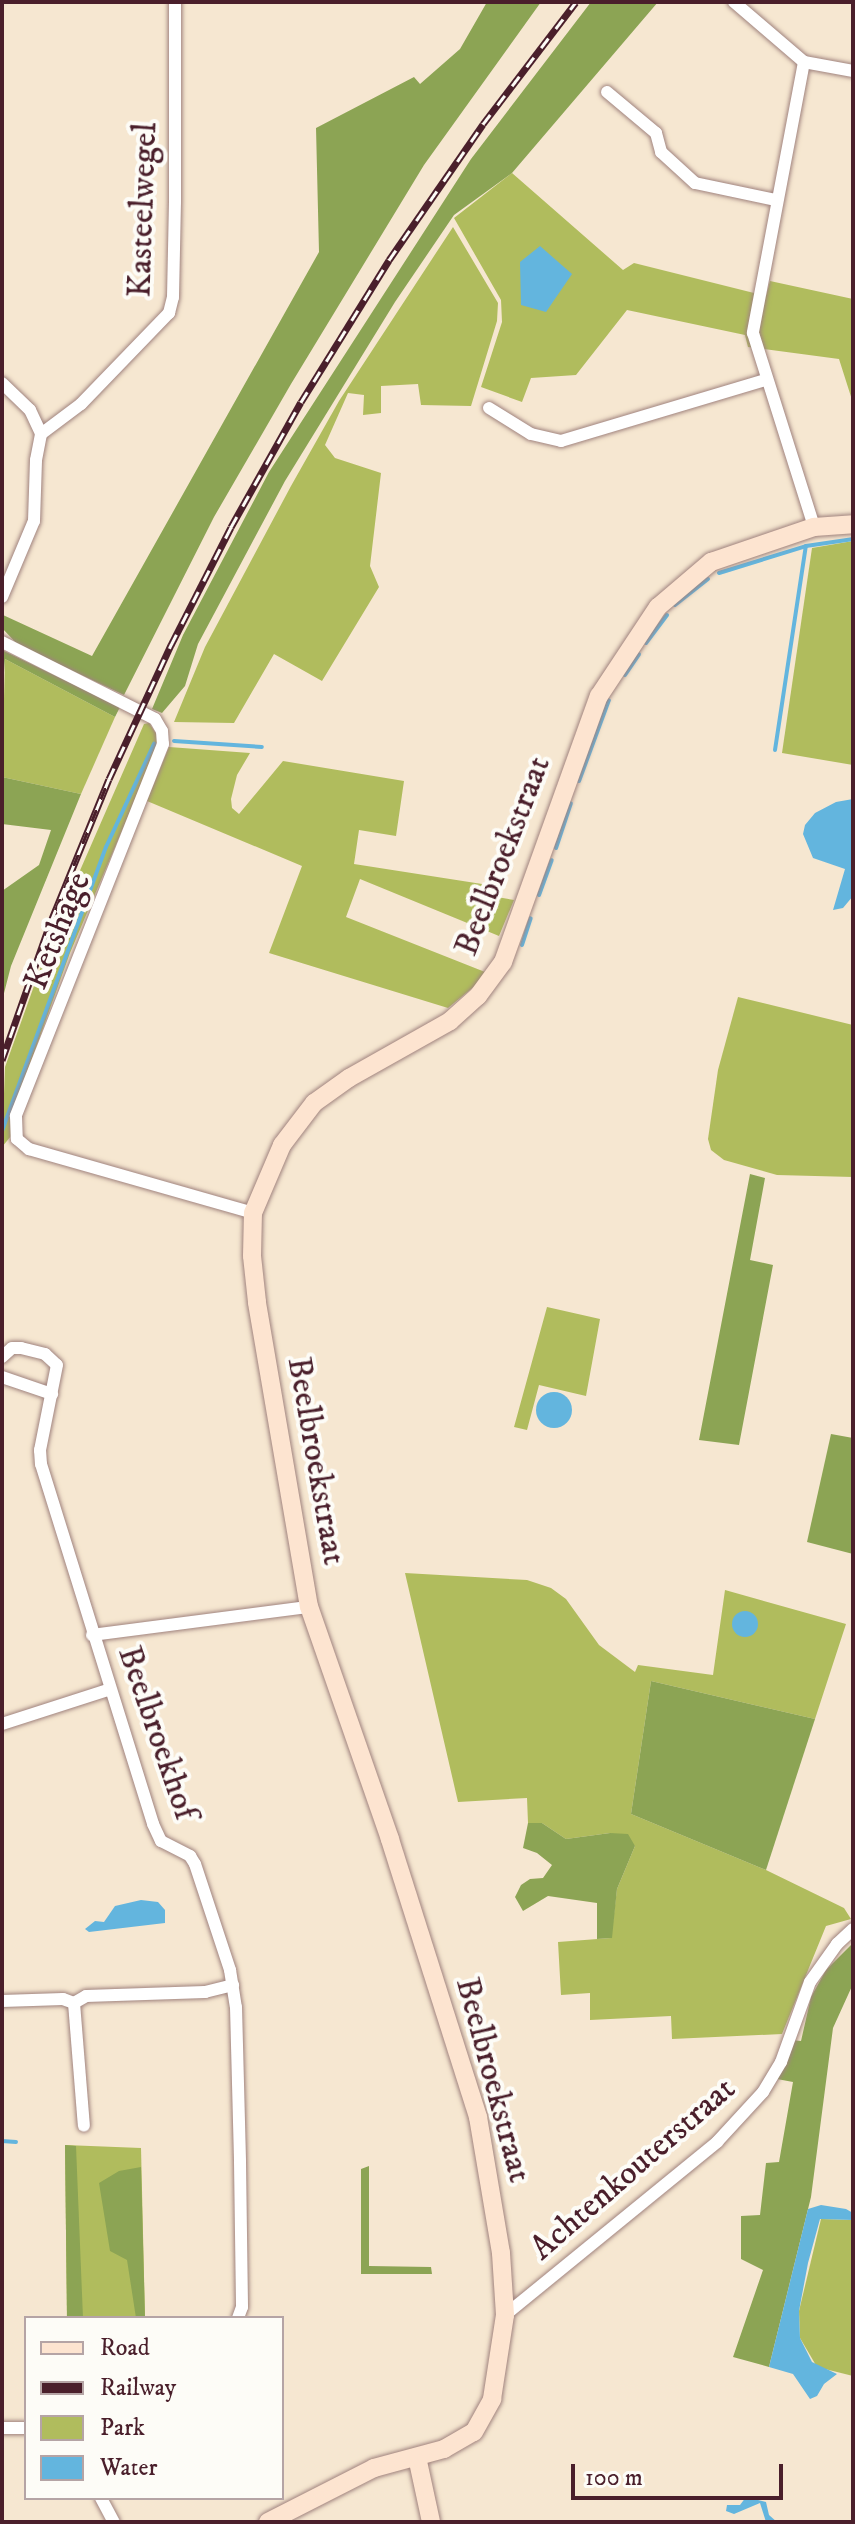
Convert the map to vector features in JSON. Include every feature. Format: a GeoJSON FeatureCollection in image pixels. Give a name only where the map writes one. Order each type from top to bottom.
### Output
{"type":"FeatureCollection","features":[{"type":"Feature","properties":{"kind":"street","name":"Kasteelwegel"},"geometry":{"type":"LineString","coordinates":[[41,434],[81,404],[169,313],[174,249],[175,2]]}},
{"type":"Feature","properties":{"kind":"street"},"geometry":{"type":"LineString","coordinates":[[734,2],[804,62],[853,71]]}},
{"type":"Feature","properties":{"kind":"street"},"geometry":{"type":"LineString","coordinates":[[804,62],[754,314],[753,333],[814,527]]}},
{"type":"Feature","properties":{"kind":"street"},"geometry":{"type":"LineString","coordinates":[[607,92],[656,133],[661,152],[695,183],[776,200]]}},
{"type":"Feature","properties":{"kind":"street"},"geometry":{"type":"LineString","coordinates":[[489,408],[531,434],[561,441],[766,380]]}},
{"type":"Feature","properties":{"kind":"street"},"geometry":{"type":"LineString","coordinates":[[2,383],[30,410],[41,434],[36,460],[34,521],[2,597]]}},
{"type":"Feature","properties":{"kind":"street","name":"Beelbroekstraat"},"geometry":{"type":"LineString","coordinates":[[268,2522],[385,2463],[417,2457],[456,2444],[481,2423],[499,2369],[505,2315],[501,2253],[478,2117],[390,1839],[309,1607],[257,1302],[252,1256],[253,1213],[282,1145],[314,1103],[349,1078],[450,1021],[478,996],[503,962],[599,696],[658,607],[685,580],[711,562],[814,527],[853,524]]}},
{"type":"Feature","properties":{"kind":"street","name":"Ketshage"},"geometry":{"type":"LineString","coordinates":[[2,642],[155,719],[162,731],[163,744],[16,1116],[17,1139],[29,1149],[253,1213]]}},
{"type":"Feature","properties":{"kind":"street","name":"Beelbroekhof"},"geometry":{"type":"LineString","coordinates":[[2,1357],[12,1348],[21,1348],[53,1358],[57,1374],[40,1450],[41,1464],[108,1690],[161,1841],[190,1856],[195,1864],[233,1985],[240,2162],[242,2307],[239,2316]]}},
{"type":"Feature","properties":{"kind":"street"},"geometry":{"type":"LineString","coordinates":[[2,1377],[52,1394]]}},
{"type":"Feature","properties":{"kind":"street"},"geometry":{"type":"LineString","coordinates":[[92,1635],[309,1607]]}},
{"type":"Feature","properties":{"kind":"street"},"geometry":{"type":"LineString","coordinates":[[2,1724],[108,1690]]}},
{"type":"Feature","properties":{"kind":"street","name":"Achtenkouterstraat"},"geometry":{"type":"LineString","coordinates":[[505,2315],[717,2142],[763,2092],[781,2062],[810,1982],[837,1944],[853,1929]]}},
{"type":"Feature","properties":{"kind":"street"},"geometry":{"type":"LineString","coordinates":[[74,2003],[86,1996],[205,1992],[233,1985]]}},
{"type":"Feature","properties":{"kind":"street"},"geometry":{"type":"LineString","coordinates":[[2,2001],[63,1999],[74,2003]]}},
{"type":"Feature","properties":{"kind":"street"},"geometry":{"type":"LineString","coordinates":[[74,2003],[84,2126]]}},
{"type":"Feature","properties":{"kind":"street"},"geometry":{"type":"LineString","coordinates":[[2,2428],[24,2428]]}},
{"type":"Feature","properties":{"kind":"street"},"geometry":{"type":"LineString","coordinates":[[417,2457],[431,2522]]}},
{"type":"Feature","properties":{"kind":"street"},"geometry":{"type":"LineString","coordinates":[[102,2500],[114,2522]]}},
{"type":"Feature","properties":{"kind":"green space"},"geometry":{"type":"Polygon","coordinates":[[[487,2],[541,2],[424,165],[291,384],[214,517],[124,695],[18,645],[2,628],[3,615],[92,656],[319,252],[316,128],[414,77],[420,84],[460,49],[487,2]]]}},
{"type":"Feature","properties":{"kind":"green space"},"geometry":{"type":"Polygon","coordinates":[[[591,2],[658,2],[512,173],[454,215],[395,302],[285,481],[198,644],[185,686],[162,713],[152,709],[183,635],[269,472],[471,159],[591,2]]]}},
{"type":"Feature","properties":{"kind":"green space"},"geometry":{"type":"Polygon","coordinates":[[[512,173],[623,270],[634,263],[766,296],[770,281],[853,299],[853,403],[839,359],[748,347],[745,335],[627,310],[576,375],[531,378],[522,402],[481,387],[502,322],[501,300],[454,218],[512,173]]]}},
{"type":"Feature","properties":{"kind":"green space"},"geometry":{"type":"Polygon","coordinates":[[[453,227],[498,303],[497,321],[471,406],[421,405],[418,384],[381,386],[381,413],[363,415],[364,395],[348,393],[325,445],[335,458],[381,473],[370,566],[379,587],[322,681],[274,654],[234,723],[174,722],[205,647],[291,486],[339,401],[453,227]]]}},
{"type":"Feature","properties":{"kind":"green space"},"geometry":{"type":"Polygon","coordinates":[[[853,541],[853,765],[782,753],[812,548],[853,541]]]}},
{"type":"Feature","properties":{"kind":"green space"},"geometry":{"type":"Polygon","coordinates":[[[2,650],[120,707],[115,717],[5,659],[2,700],[2,650]]]}},
{"type":"Feature","properties":{"kind":"green space"},"geometry":{"type":"Polygon","coordinates":[[[5,659],[115,717],[81,794],[2,777],[5,659]]]}},
{"type":"Feature","properties":{"kind":"green space"},"geometry":{"type":"Polygon","coordinates":[[[149,723],[159,738],[152,760],[70,953],[11,1117],[11,1136],[2,1147],[5,1067],[54,930],[144,724],[149,723]]]}},
{"type":"Feature","properties":{"kind":"green space"},"geometry":{"type":"Polygon","coordinates":[[[169,747],[250,753],[237,775],[231,799],[232,808],[239,814],[283,761],[404,781],[396,836],[359,830],[354,864],[482,884],[480,894],[514,900],[499,936],[360,879],[346,917],[485,972],[477,984],[448,1008],[269,953],[302,866],[147,801],[169,747]]]}},
{"type":"Feature","properties":{"kind":"green space"},"geometry":{"type":"Polygon","coordinates":[[[2,777],[81,794],[11,966],[2,1001],[2,891],[39,865],[51,830],[2,824],[2,777]]]}},
{"type":"Feature","properties":{"kind":"green space"},"geometry":{"type":"Polygon","coordinates":[[[738,997],[853,1025],[853,1177],[777,1175],[724,1160],[711,1150],[708,1139],[718,1070],[738,997]]]}},
{"type":"Feature","properties":{"kind":"green space"},"geometry":{"type":"Polygon","coordinates":[[[750,1174],[765,1178],[750,1260],[773,1265],[739,1445],[699,1440],[750,1174]]]}},
{"type":"Feature","properties":{"kind":"green space"},"geometry":{"type":"Polygon","coordinates":[[[547,1307],[600,1319],[586,1396],[539,1385],[527,1430],[514,1427],[547,1307]]]}},
{"type":"Feature","properties":{"kind":"green space"},"geometry":{"type":"Polygon","coordinates":[[[831,1434],[853,1438],[853,1554],[807,1542],[831,1434]]]}},
{"type":"Feature","properties":{"kind":"green space"},"geometry":{"type":"Polygon","coordinates":[[[405,1573],[527,1580],[551,1588],[566,1599],[599,1645],[635,1672],[638,1665],[713,1675],[725,1590],[846,1624],[815,1719],[651,1681],[631,1814],[766,1870],[844,1908],[851,1919],[826,1926],[782,2034],[672,2039],[671,2016],[590,2020],[590,1993],[561,1995],[558,1942],[611,1938],[617,1889],[635,1846],[610,1833],[566,1839],[542,1823],[528,1823],[527,1798],[458,1802],[405,1573]]]}},
{"type":"Feature","properties":{"kind":"green space"},"geometry":{"type":"Polygon","coordinates":[[[651,1681],[815,1719],[766,1870],[631,1814],[651,1681]]]}},
{"type":"Feature","properties":{"kind":"green space"},"geometry":{"type":"Polygon","coordinates":[[[528,1823],[542,1823],[566,1839],[610,1833],[628,1834],[635,1846],[617,1889],[612,1938],[597,1939],[597,1903],[548,1896],[523,1911],[515,1897],[521,1885],[530,1879],[543,1878],[552,1865],[537,1853],[523,1848],[528,1823]]]}},
{"type":"Feature","properties":{"kind":"green space"},"geometry":{"type":"Polygon","coordinates":[[[853,1943],[853,1984],[833,2028],[811,2197],[769,2367],[733,2357],[763,2270],[741,2259],[741,2216],[760,2215],[766,2163],[779,2162],[793,2082],[777,2079],[791,2040],[801,2041],[811,1997],[826,1970],[853,1943]]]}},
{"type":"Feature","properties":{"kind":"green space"},"geometry":{"type":"Polygon","coordinates":[[[65,2145],[141,2148],[145,2316],[67,2316],[65,2145]]]}},
{"type":"Feature","properties":{"kind":"green space"},"geometry":{"type":"Polygon","coordinates":[[[65,2145],[76,2146],[83,2316],[67,2316],[65,2145]]]}},
{"type":"Feature","properties":{"kind":"green space"},"geometry":{"type":"Polygon","coordinates":[[[369,2166],[369,2266],[431,2267],[432,2274],[361,2274],[361,2169],[369,2166]]]}},
{"type":"Feature","properties":{"kind":"green space"},"geometry":{"type":"Polygon","coordinates":[[[141,2167],[145,2316],[136,2316],[127,2260],[110,2251],[99,2183],[119,2171],[141,2167]]]}},
{"type":"Feature","properties":{"kind":"green space"},"geometry":{"type":"Polygon","coordinates":[[[821,2219],[853,2220],[853,2376],[817,2367],[800,2338],[799,2311],[821,2219]]]}},
{"type":"Feature","properties":{"kind":"water"},"geometry":{"type":"Polygon","coordinates":[[[540,246],[572,274],[546,312],[521,305],[520,262],[540,246]]]}},
{"type":"Feature","properties":{"kind":"water"},"geometry":{"type":"Polygon","coordinates":[[[853,799],[853,896],[843,908],[833,910],[845,869],[813,858],[803,834],[805,825],[815,813],[836,802],[853,799]]]}},
{"type":"Feature","properties":{"kind":"water"},"geometry":{"type":"Polygon","coordinates":[[[554,1392],[567,1397],[572,1410],[567,1423],[554,1428],[541,1423],[536,1410],[541,1397],[554,1392]]]}},
{"type":"Feature","properties":{"kind":"water"},"geometry":{"type":"Polygon","coordinates":[[[745,1611],[754,1615],[758,1624],[754,1633],[745,1637],[736,1633],[732,1624],[736,1615],[745,1611]]]}},
{"type":"Feature","properties":{"kind":"water"},"geometry":{"type":"Polygon","coordinates":[[[141,1900],[158,1902],[165,1910],[165,1923],[89,1932],[85,1929],[95,1921],[104,1922],[115,1906],[141,1900]]]}},
{"type":"Feature","properties":{"kind":"water"},"geometry":{"type":"Polygon","coordinates":[[[821,2205],[846,2209],[853,2213],[853,2220],[820,2219],[808,2263],[799,2311],[800,2338],[812,2362],[837,2374],[824,2384],[817,2396],[810,2399],[793,2374],[769,2367],[808,2209],[821,2205]]]}},
{"type":"Feature","properties":{"kind":"water"},"geometry":{"type":"Polygon","coordinates":[[[746,2497],[766,2502],[769,2515],[777,2522],[766,2522],[760,2503],[734,2514],[726,2511],[727,2505],[740,2505],[746,2497]]]}},
{"type":"Feature","properties":{"kind":"waterway"},"geometry":{"type":"LineString","coordinates":[[775,750],[806,546],[853,539]]}},
{"type":"Feature","properties":{"kind":"waterway"},"geometry":{"type":"LineString","coordinates":[[719,573],[806,546]]}},
{"type":"Feature","properties":{"kind":"waterway"},"geometry":{"type":"LineString","coordinates":[[675,605],[708,579]]}},
{"type":"Feature","properties":{"kind":"waterway"},"geometry":{"type":"LineString","coordinates":[[646,643],[667,615]]}},
{"type":"Feature","properties":{"kind":"waterway"},"geometry":{"type":"LineString","coordinates":[[625,675],[639,654]]}},
{"type":"Feature","properties":{"kind":"waterway"},"geometry":{"type":"LineString","coordinates":[[579,781],[609,700]]}},
{"type":"Feature","properties":{"kind":"waterway"},"geometry":{"type":"LineString","coordinates":[[174,741],[262,747]]}},
{"type":"Feature","properties":{"kind":"waterway"},"geometry":{"type":"LineString","coordinates":[[2,1131],[106,847],[154,744]]}},
{"type":"Feature","properties":{"kind":"waterway"},"geometry":{"type":"LineString","coordinates":[[556,848],[571,803]]}},
{"type":"Feature","properties":{"kind":"waterway"},"geometry":{"type":"LineString","coordinates":[[539,895],[552,860]]}},
{"type":"Feature","properties":{"kind":"waterway"},"geometry":{"type":"LineString","coordinates":[[522,945],[531,918]]}},
{"type":"Feature","properties":{"kind":"waterway"},"geometry":{"type":"LineString","coordinates":[[2,2141],[16,2142]]}},
{"type":"Feature","properties":{"kind":"railway"},"geometry":{"type":"LineString","coordinates":[[2,1060],[51,921],[109,779],[171,645],[231,527],[301,402],[389,260],[483,124],[576,2]]}}]}
